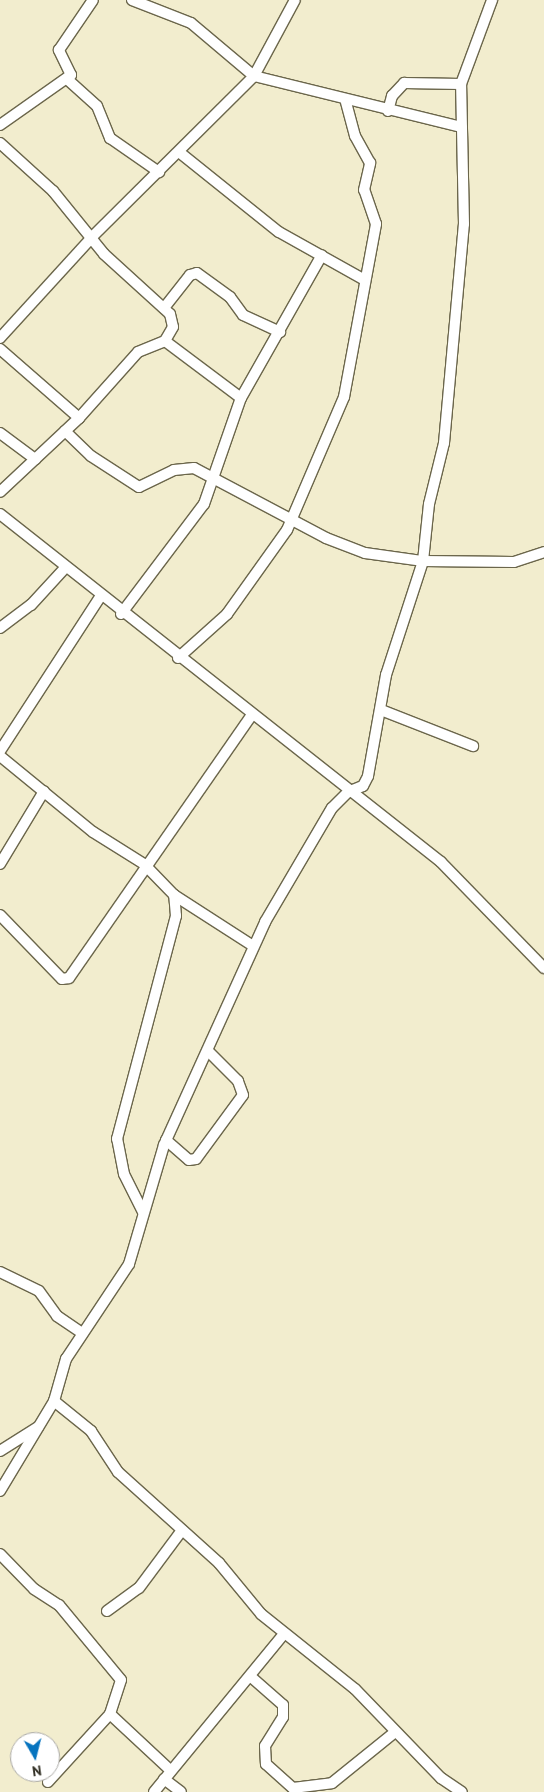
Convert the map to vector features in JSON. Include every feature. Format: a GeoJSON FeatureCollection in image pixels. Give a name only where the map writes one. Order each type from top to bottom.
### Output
{"type":"FeatureCollection","features":[{"type":"Feature","properties":{"kind":"street"},"geometry":{"type":"LineString","coordinates":[[0,125],[67,79],[71,71],[59,50],[93,0]]}},
{"type":"Feature","properties":{"kind":"street"},"geometry":{"type":"LineString","coordinates":[[132,0],[191,23],[254,76],[388,111],[462,127]]}},
{"type":"Feature","properties":{"kind":"street"},"geometry":{"type":"LineString","coordinates":[[0,338],[93,236],[254,76],[295,0]]}},
{"type":"Feature","properties":{"kind":"street"},"geometry":{"type":"LineString","coordinates":[[0,1491],[54,1401],[66,1359],[121,1279],[147,1192],[166,1140],[209,1052],[253,946],[332,808],[348,792],[362,786],[368,776],[390,658],[423,561],[429,504],[445,437],[465,189],[461,84],[492,0]]}},
{"type":"Feature","properties":{"kind":"street"},"geometry":{"type":"LineString","coordinates":[[67,79],[98,106],[110,138],[159,172]]}},
{"type":"Feature","properties":{"kind":"street"},"geometry":{"type":"LineString","coordinates":[[388,111],[392,96],[404,83],[461,84]]}},
{"type":"Feature","properties":{"kind":"street"},"geometry":{"type":"LineString","coordinates":[[178,658],[227,614],[292,518],[344,396],[376,224],[364,190],[370,163],[355,136],[345,99]]}},
{"type":"Feature","properties":{"kind":"street"},"geometry":{"type":"LineString","coordinates":[[0,142],[93,236],[104,254],[164,308],[173,327],[165,341],[138,352],[79,418],[0,492]]}},
{"type":"Feature","properties":{"kind":"street"},"geometry":{"type":"LineString","coordinates":[[179,152],[279,232],[365,280]]}},
{"type":"Feature","properties":{"kind":"street"},"geometry":{"type":"LineString","coordinates":[[121,614],[188,530],[215,481],[241,398],[322,255]]}},
{"type":"Feature","properties":{"kind":"street"},"geometry":{"type":"LineString","coordinates":[[164,308],[190,275],[196,273],[230,297],[243,315],[280,332]]}},
{"type":"Feature","properties":{"kind":"street"},"geometry":{"type":"LineString","coordinates":[[165,341],[241,398]]}},
{"type":"Feature","properties":{"kind":"street"},"geometry":{"type":"LineString","coordinates":[[0,350],[79,418]]}},
{"type":"Feature","properties":{"kind":"street"},"geometry":{"type":"LineString","coordinates":[[65,431],[91,456],[139,487],[186,468],[204,472],[215,481],[292,518],[348,548],[423,561],[514,562],[544,552]]}},
{"type":"Feature","properties":{"kind":"street"},"geometry":{"type":"LineString","coordinates":[[0,433],[35,460]]}},
{"type":"Feature","properties":{"kind":"street"},"geometry":{"type":"LineString","coordinates":[[0,514],[100,598],[348,792],[441,862],[544,968]]}},
{"type":"Feature","properties":{"kind":"street"},"geometry":{"type":"LineString","coordinates":[[0,628],[31,605],[64,568]]}},
{"type":"Feature","properties":{"kind":"street"},"geometry":{"type":"LineString","coordinates":[[0,751],[100,598]]}},
{"type":"Feature","properties":{"kind":"street"},"geometry":{"type":"LineString","coordinates":[[381,710],[473,746]]}},
{"type":"Feature","properties":{"kind":"street"},"geometry":{"type":"LineString","coordinates":[[0,915],[65,980],[144,864],[251,716]]}},
{"type":"Feature","properties":{"kind":"street"},"geometry":{"type":"LineString","coordinates":[[0,756],[93,832],[144,864],[174,895],[253,946]]}},
{"type":"Feature","properties":{"kind":"street"},"geometry":{"type":"LineString","coordinates":[[0,864],[44,791]]}},
{"type":"Feature","properties":{"kind":"street"},"geometry":{"type":"LineString","coordinates":[[142,1212],[120,1162],[117,1139],[174,924],[174,895]]}},
{"type":"Feature","properties":{"kind":"street"},"geometry":{"type":"LineString","coordinates":[[166,1140],[190,1160],[196,1159],[243,1095],[238,1081],[209,1052]]}},
{"type":"Feature","properties":{"kind":"street"},"geometry":{"type":"LineString","coordinates":[[134,1194],[147,1192]]}},
{"type":"Feature","properties":{"kind":"street"},"geometry":{"type":"LineString","coordinates":[[0,1272],[39,1291],[57,1316],[82,1334]]}},
{"type":"Feature","properties":{"kind":"street"},"geometry":{"type":"LineString","coordinates":[[54,1401],[92,1431],[118,1472],[182,1530],[284,1634],[355,1689],[441,1778],[457,1790]]}},
{"type":"Feature","properties":{"kind":"street"},"geometry":{"type":"LineString","coordinates":[[0,1450],[38,1426]]}},
{"type":"Feature","properties":{"kind":"street"},"geometry":{"type":"LineString","coordinates":[[107,1611],[139,1588],[182,1530]]}},
{"type":"Feature","properties":{"kind":"street"},"geometry":{"type":"LineString","coordinates":[[0,1554],[34,1589],[59,1605],[116,1671],[121,1680],[120,1693],[110,1714],[60,1769]]}},
{"type":"Feature","properties":{"kind":"street"},"geometry":{"type":"LineString","coordinates":[[154,1792],[170,1770],[284,1634]]}},
{"type":"Feature","properties":{"kind":"street"},"geometry":{"type":"LineString","coordinates":[[250,1676],[284,1711],[265,1746],[266,1764],[299,1790],[332,1782],[396,1732]]}},
{"type":"Feature","properties":{"kind":"street"},"geometry":{"type":"LineString","coordinates":[[110,1714],[170,1770]]}},
{"type":"Feature","properties":{"kind":"street"},"geometry":{"type":"LineString","coordinates":[[164,1779],[181,1792]]}}]}
